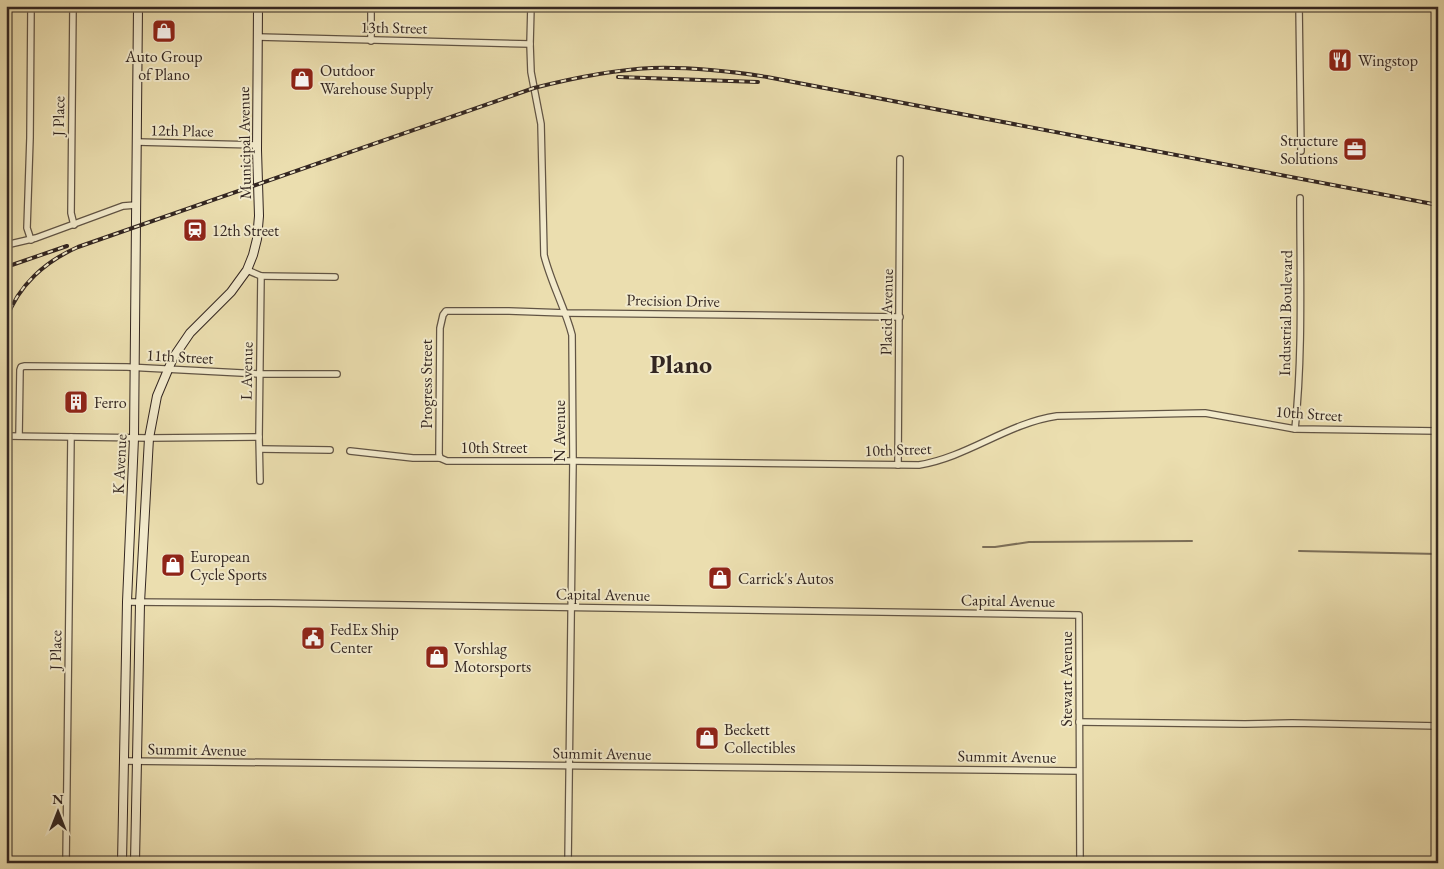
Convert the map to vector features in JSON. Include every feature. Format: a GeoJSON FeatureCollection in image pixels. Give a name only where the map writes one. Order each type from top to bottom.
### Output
{"type":"FeatureCollection","features":[{"type":"Feature","properties":{"kind":"main road","name":"K Avenue"},"geometry":{"type":"LineString","coordinates":[[122,860],[127,602],[134,438],[138,6]]}},
{"type":"Feature","properties":{"kind":"main road","name":"Municipal Avenue"},"geometry":{"type":"LineString","coordinates":[[168,369],[190,333],[231,292],[247,270],[253,255],[258,229],[258,6]]}},
{"type":"Feature","properties":{"kind":"main road","name":"K Avenue"},"geometry":{"type":"LineString","coordinates":[[135,860],[140,603],[148,438],[156,402],[168,369]]}},
{"type":"Feature","properties":{"kind":"main road"},"geometry":{"type":"LineString","coordinates":[[130,529],[144,530]]}},
{"type":"Feature","properties":{"kind":"main road"},"geometry":{"type":"LineString","coordinates":[[122,860],[135,860]]}},
{"type":"Feature","properties":{"kind":"street"},"geometry":{"type":"LineString","coordinates":[[31,6],[28,228],[31,240]]}},
{"type":"Feature","properties":{"kind":"street","name":"J Place"},"geometry":{"type":"LineString","coordinates":[[73,6],[71,213],[74,225]]}},
{"type":"Feature","properties":{"kind":"street"},"geometry":{"type":"LineString","coordinates":[[371,6],[371,41]]}},
{"type":"Feature","properties":{"kind":"street","name":"N Avenue"},"geometry":{"type":"LineString","coordinates":[[531,6],[531,72],[541,124],[544,255],[548,272],[566,313],[572,335],[568,863]]}},
{"type":"Feature","properties":{"kind":"street"},"geometry":{"type":"LineString","coordinates":[[1299,6],[1301,151]]}},
{"type":"Feature","properties":{"kind":"street","name":"13th Street"},"geometry":{"type":"LineString","coordinates":[[258,37],[530,44]]}},
{"type":"Feature","properties":{"kind":"street","name":"12th Place"},"geometry":{"type":"LineString","coordinates":[[136,142],[257,145]]}},
{"type":"Feature","properties":{"kind":"street","name":"Placid Avenue"},"geometry":{"type":"LineString","coordinates":[[898,465],[900,159]]}},
{"type":"Feature","properties":{"kind":"street","name":"Industrial Boulevard"},"geometry":{"type":"LineString","coordinates":[[1296,429],[1300,304],[1300,198]]}},
{"type":"Feature","properties":{"kind":"street"},"geometry":{"type":"LineString","coordinates":[[6,245],[31,240],[123,206],[136,205]]}},
{"type":"Feature","properties":{"kind":"street"},"geometry":{"type":"LineString","coordinates":[[247,270],[261,276],[335,277]]}},
{"type":"Feature","properties":{"kind":"street","name":"L Avenue"},"geometry":{"type":"LineString","coordinates":[[260,481],[261,276]]}},
{"type":"Feature","properties":{"kind":"street","name":"Precision Drive"},"geometry":{"type":"LineString","coordinates":[[446,311],[900,317]]}},
{"type":"Feature","properties":{"kind":"street","name":"Progress Street"},"geometry":{"type":"LineString","coordinates":[[440,458],[440,328],[442,315],[446,311]]}},
{"type":"Feature","properties":{"kind":"street","name":"11th Street"},"geometry":{"type":"LineString","coordinates":[[19,436],[21,367],[134,367],[260,374],[337,374]]}},
{"type":"Feature","properties":{"kind":"street","name":"10th Street"},"geometry":{"type":"LineString","coordinates":[[350,451],[412,458],[440,458],[447,461],[919,465],[940,462],[979,446],[1018,426],[1057,416],[1205,413],[1296,429],[1438,431]]}},
{"type":"Feature","properties":{"kind":"street"},"geometry":{"type":"LineString","coordinates":[[6,436],[259,437]]}},
{"type":"Feature","properties":{"kind":"street","name":"J Place"},"geometry":{"type":"LineString","coordinates":[[66,863],[71,437]]}},
{"type":"Feature","properties":{"kind":"street"},"geometry":{"type":"LineString","coordinates":[[260,450],[330,450]]}},
{"type":"Feature","properties":{"kind":"street","name":"Capital Avenue"},"geometry":{"type":"LineString","coordinates":[[127,602],[1080,614]]}},
{"type":"Feature","properties":{"kind":"street","name":"Stewart Avenue"},"geometry":{"type":"LineString","coordinates":[[1080,614],[1080,863]]}},
{"type":"Feature","properties":{"kind":"street"},"geometry":{"type":"LineString","coordinates":[[1079,722],[1438,726]]}},
{"type":"Feature","properties":{"kind":"street","name":"Summit Avenue"},"geometry":{"type":"LineString","coordinates":[[124,762],[1079,770]]}},
{"type":"Feature","properties":{"kind":"waterway"},"geometry":{"type":"LineString","coordinates":[[983,547],[1029,542],[1192,541]]}},
{"type":"Feature","properties":{"kind":"waterway"},"geometry":{"type":"LineString","coordinates":[[1299,551],[1438,554]]}},
{"type":"Feature","properties":{"kind":"railway"},"geometry":{"type":"LineString","coordinates":[[6,320],[11,307],[34,276],[55,259],[78,247],[534,88],[593,75],[637,69],[695,69],[767,77],[1438,205]]}},
{"type":"Feature","properties":{"kind":"railway"},"geometry":{"type":"LineString","coordinates":[[618,77],[758,82]]}},
{"type":"Feature","properties":{"kind":"railway"},"geometry":{"type":"LineString","coordinates":[[6,267],[67,246]]}},
{"type":"Feature","properties":{"kind":"place","name":"Auto Group of Plano"},"geometry":{"type":"Point","coordinates":[164,31]}},
{"type":"Feature","properties":{"kind":"place","name":"Wingstop"},"geometry":{"type":"Point","coordinates":[1340,60]}},
{"type":"Feature","properties":{"kind":"place","name":"Outdoor Warehouse Supply"},"geometry":{"type":"Point","coordinates":[302,79]}},
{"type":"Feature","properties":{"kind":"place","name":"Structure Solutions"},"geometry":{"type":"Point","coordinates":[1355,149]}},
{"type":"Feature","properties":{"kind":"place","name":"12th Street"},"geometry":{"type":"Point","coordinates":[195,230]}},
{"type":"Feature","properties":{"kind":"place","name":"Ferro"},"geometry":{"type":"Point","coordinates":[76,402]}},
{"type":"Feature","properties":{"kind":"place","name":"European Cycle Sports"},"geometry":{"type":"Point","coordinates":[173,565]}},
{"type":"Feature","properties":{"kind":"place","name":"Carrick's Autos"},"geometry":{"type":"Point","coordinates":[720,578]}},
{"type":"Feature","properties":{"kind":"place","name":"FedEx Ship Center"},"geometry":{"type":"Point","coordinates":[313,638]}},
{"type":"Feature","properties":{"kind":"place","name":"Vorshlag Motorsports"},"geometry":{"type":"Point","coordinates":[437,657]}},
{"type":"Feature","properties":{"kind":"place","name":"Beckett Collectibles"},"geometry":{"type":"Point","coordinates":[707,738]}},
{"type":"Feature","properties":{"kind":"district","name":"Plano"},"geometry":{"type":"Point","coordinates":[681,364]}}]}
